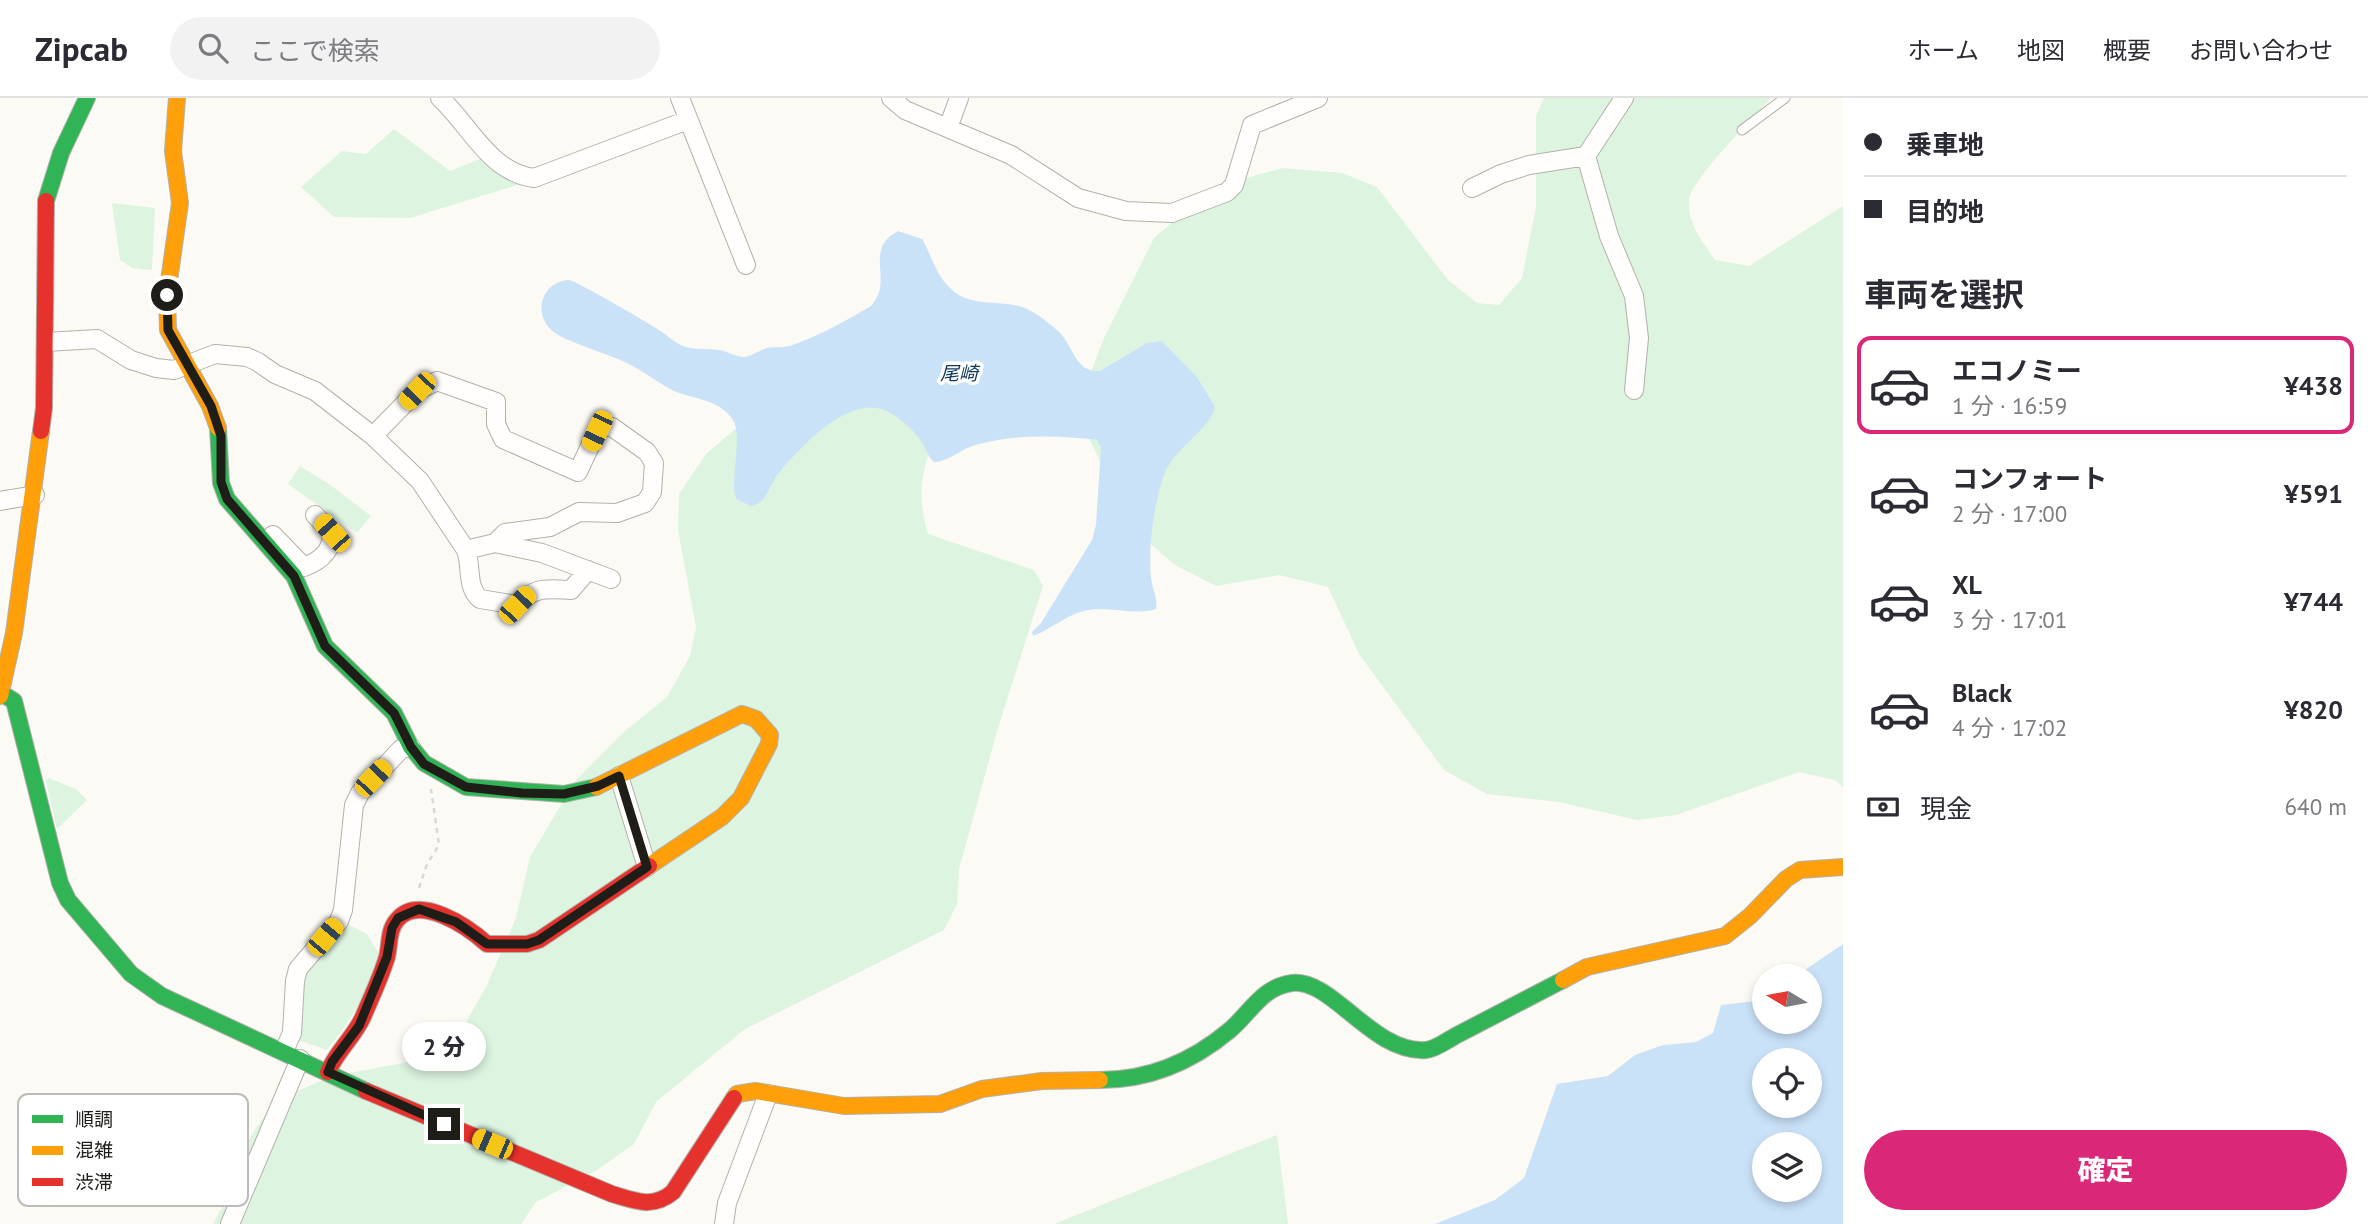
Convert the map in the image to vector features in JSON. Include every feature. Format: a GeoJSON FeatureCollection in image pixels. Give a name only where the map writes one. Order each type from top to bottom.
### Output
{"type":"FeatureCollection","features":[{"type":"Feature","properties":{"kind":"street"},"geometry":{"type":"LineString","coordinates":[[87,98],[61,149],[46,199],[43,241],[46,342],[44,408],[35,495],[14,633],[0,694],[14,701],[35,775],[60,883],[68,900],[131,974],[162,996],[384,1100],[612,1194],[646,1204],[665,1199],[678,1186],[737,1094],[756,1091],[844,1106],[940,1104],[982,1089],[1042,1081],[1125,1080],[1161,1073],[1230,1030],[1266,992],[1293,983],[1313,985],[1369,1029],[1400,1046],[1428,1050],[1587,967],[1725,936],[1800,870],[1843,867]]}},
{"type":"Feature","properties":{"kind":"street"},"geometry":{"type":"LineString","coordinates":[[177,98],[173,151],[180,203],[167,295],[168,330],[211,406],[221,436],[221,482],[227,499],[247,526],[294,576],[325,646],[394,713],[411,747],[432,769],[466,787],[564,794],[598,786],[742,715],[757,719],[770,735],[769,744],[741,798],[722,817],[539,940],[527,944],[487,944],[456,922],[419,909],[398,918],[392,928],[387,957],[359,1026],[332,1062],[328,1072]]}},
{"type":"Feature","properties":{"kind":"street"},"geometry":{"type":"LineString","coordinates":[[440,98],[489,156],[522,176],[534,178],[688,120]]}},
{"type":"Feature","properties":{"kind":"street"},"geometry":{"type":"LineString","coordinates":[[680,98],[746,265]]}},
{"type":"Feature","properties":{"kind":"street"},"geometry":{"type":"LineString","coordinates":[[891,98],[905,110],[1011,155],[1078,198],[1126,211],[1172,214],[1227,192],[1234,185],[1252,125],[1318,98]]}},
{"type":"Feature","properties":{"kind":"street"},"geometry":{"type":"LineString","coordinates":[[948,128],[959,98]]}},
{"type":"Feature","properties":{"kind":"street"},"geometry":{"type":"LineString","coordinates":[[1472,188],[1501,174],[1529,165],[1586,156],[1624,98]]}},
{"type":"Feature","properties":{"kind":"street"},"geometry":{"type":"LineString","coordinates":[[1586,156],[1609,236],[1634,296],[1639,338],[1634,390]]}},
{"type":"Feature","properties":{"kind":"street"},"geometry":{"type":"LineString","coordinates":[[46,342],[97,339],[131,360],[156,368],[174,370],[215,354],[247,357],[275,374],[315,391],[373,436],[427,490],[466,550],[473,593],[480,599],[510,607],[517,605],[529,593],[571,590],[588,570]]}},
{"type":"Feature","properties":{"kind":"street"},"geometry":{"type":"LineString","coordinates":[[373,436],[417,391],[429,382],[437,381],[496,402],[496,425],[503,439],[578,472],[597,431],[605,426],[612,427],[647,452],[654,463],[652,492],[645,503],[632,510],[617,513],[579,512],[550,527],[505,533],[495,542],[466,550]]}},
{"type":"Feature","properties":{"kind":"street"},"geometry":{"type":"LineString","coordinates":[[0,501],[35,495]]}},
{"type":"Feature","properties":{"kind":"street"},"geometry":{"type":"LineString","coordinates":[[247,526],[267,529],[304,567],[324,556],[332,540],[332,533],[315,515]]}},
{"type":"Feature","properties":{"kind":"street"},"geometry":{"type":"LineString","coordinates":[[495,542],[542,553],[611,579]]}},
{"type":"Feature","properties":{"kind":"street"},"geometry":{"type":"LineString","coordinates":[[248,1175],[292,1055],[298,969],[339,921],[344,910],[354,805],[360,793],[401,750],[411,747]]}},
{"type":"Feature","properties":{"kind":"street"},"geometry":{"type":"LineString","coordinates":[[619,776],[647,867]]}},
{"type":"Feature","properties":{"kind":"street"},"geometry":{"type":"LineString","coordinates":[[724,1224],[727,1203],[768,1094]]}},
{"type":"Feature","properties":{"kind":"street"},"geometry":{"type":"LineString","coordinates":[[230,1224],[237,1206]]}},
{"type":"Feature","properties":{"kind":"lane"},"geometry":{"type":"LineString","coordinates":[[1742,130],[1785,98]]}},
{"type":"Feature","properties":{"kind":"path"},"geometry":{"type":"LineString","coordinates":[[419,909],[421,883],[427,864],[439,845],[429,775],[432,769]]}},
{"type":"Feature","properties":{"kind":"green space"},"geometry":{"type":"Polygon","coordinates":[[[1544,98],[1771,98],[1711,164],[1692,191],[1689,209],[1693,225],[1715,260],[1749,266],[1843,206],[1843,787],[1835,780],[1799,772],[1676,815],[1637,820],[1559,802],[1487,794],[1444,770],[1359,654],[1328,587],[1279,575],[1216,586],[1175,565],[1133,529],[1084,428],[1084,390],[1104,338],[1154,238],[1212,188],[1282,168],[1342,173],[1377,187],[1448,280],[1477,303],[1499,305],[1522,278],[1536,207],[1536,116],[1544,98]]]}},
{"type":"Feature","properties":{"kind":"green space"},"geometry":{"type":"Polygon","coordinates":[[[394,129],[450,171],[482,158],[524,183],[410,218],[334,217],[301,187],[342,151],[366,154],[394,129]]]}},
{"type":"Feature","properties":{"kind":"green space"},"geometry":{"type":"Polygon","coordinates":[[[112,203],[155,208],[152,270],[132,268],[120,260],[112,203]]]}},
{"type":"Feature","properties":{"kind":"green space"},"geometry":{"type":"Polygon","coordinates":[[[826,371],[941,415],[922,487],[928,534],[1034,570],[1043,586],[998,728],[959,869],[957,904],[944,930],[745,1029],[656,1102],[634,1144],[597,1170],[536,1202],[521,1224],[213,1224],[223,1206],[248,1206],[248,1140],[275,1100],[333,1076],[414,1061],[460,1033],[486,987],[516,918],[530,857],[575,781],[625,731],[667,697],[690,656],[696,627],[678,530],[679,494],[706,454],[755,412],[826,371]]]}},
{"type":"Feature","properties":{"kind":"green space"},"geometry":{"type":"Polygon","coordinates":[[[300,466],[371,516],[357,533],[288,484],[300,466]]]}},
{"type":"Feature","properties":{"kind":"green space"},"geometry":{"type":"Polygon","coordinates":[[[49,778],[76,789],[87,800],[57,829],[46,781],[49,778]]]}},
{"type":"Feature","properties":{"kind":"green space"},"geometry":{"type":"Polygon","coordinates":[[[345,923],[367,934],[380,955],[371,981],[358,1005],[327,1050],[295,1039],[304,1004],[301,995],[303,973],[345,923]]]}},
{"type":"Feature","properties":{"kind":"green space"},"geometry":{"type":"Polygon","coordinates":[[[1277,1135],[1288,1224],[1054,1224],[1277,1135]]]}},
{"type":"Feature","properties":{"kind":"water","name":"尾崎"},"geometry":{"type":"Polygon","coordinates":[[[898,231],[922,239],[938,272],[960,296],[977,301],[1016,305],[1034,312],[1060,333],[1080,364],[1092,371],[1100,371],[1147,343],[1162,341],[1197,377],[1215,407],[1206,424],[1175,457],[1160,486],[1150,553],[1156,609],[1139,612],[1097,609],[1082,611],[1033,636],[1032,632],[1041,623],[1092,540],[1096,525],[1101,448],[1097,440],[1051,436],[990,441],[934,462],[917,435],[901,420],[877,408],[861,408],[845,414],[814,436],[778,474],[761,502],[751,506],[736,499],[736,428],[723,409],[674,391],[629,364],[560,336],[544,321],[542,302],[545,294],[559,282],[569,280],[616,304],[685,347],[719,350],[744,357],[767,348],[787,347],[832,328],[871,306],[878,296],[880,286],[882,247],[887,239],[898,231]]]}},
{"type":"Feature","properties":{"kind":"water"},"geometry":{"type":"Polygon","coordinates":[[[1843,944],[1843,1224],[1435,1224],[1495,1200],[1524,1178],[1557,1084],[1608,1076],[1635,1055],[1663,1045],[1696,1042],[1713,1033],[1721,1005],[1752,1001],[1752,1034],[1822,1034],[1822,964],[1814,964],[1843,944]]]}},
{"type":"Feature","properties":{"kind":"traffic: fast"},"geometry":{"type":"LineString","coordinates":[[46,201],[61,153],[87,98]]}},
{"type":"Feature","properties":{"kind":"traffic: fast"},"geometry":{"type":"LineString","coordinates":[[218,428],[221,483],[227,499],[294,576],[325,646],[394,713],[411,747],[424,763],[466,787],[564,794],[596,787]]}},
{"type":"Feature","properties":{"kind":"traffic: fast"},"geometry":{"type":"LineString","coordinates":[[1,693],[14,701],[60,883],[68,900],[131,974],[162,996],[366,1091]]}},
{"type":"Feature","properties":{"kind":"traffic: fast"},"geometry":{"type":"LineString","coordinates":[[1100,1080],[1136,1077],[1185,1060],[1216,1041],[1265,995],[1282,985],[1307,985],[1338,1003],[1388,1041],[1407,1048],[1426,1050],[1439,1046],[1563,980]]}},
{"type":"Feature","properties":{"kind":"traffic: slow"},"geometry":{"type":"LineString","coordinates":[[177,98],[173,151],[180,203],[167,295],[168,330],[210,406],[218,428]]}},
{"type":"Feature","properties":{"kind":"traffic: slow"},"geometry":{"type":"LineString","coordinates":[[0,696],[14,633],[41,431]]}},
{"type":"Feature","properties":{"kind":"traffic: slow"},"geometry":{"type":"LineString","coordinates":[[596,787],[742,714],[756,719],[770,735],[769,744],[741,798],[722,817],[649,866]]}},
{"type":"Feature","properties":{"kind":"traffic: slow"},"geometry":{"type":"LineString","coordinates":[[1563,980],[1587,967],[1725,936],[1750,916],[1786,879],[1800,870],[1843,867]]}},
{"type":"Feature","properties":{"kind":"traffic: slow"},"geometry":{"type":"LineString","coordinates":[[734,1098],[737,1094],[756,1091],[844,1106],[940,1104],[982,1089],[1042,1081],[1100,1080]]}},
{"type":"Feature","properties":{"kind":"traffic: jam"},"geometry":{"type":"LineString","coordinates":[[41,431],[44,408],[46,201]]}},
{"type":"Feature","properties":{"kind":"traffic: jam"},"geometry":{"type":"LineString","coordinates":[[328,1072],[363,1017],[385,965],[392,928],[406,913],[430,911],[456,922],[487,944],[527,944],[539,940],[649,866]]}},
{"type":"Feature","properties":{"kind":"traffic: jam"},"geometry":{"type":"LineString","coordinates":[[366,1091],[612,1194],[644,1202],[658,1200],[673,1192],[734,1098]]}},
{"type":"Feature","properties":{"kind":"route"},"geometry":{"type":"LineString","coordinates":[[167,295],[168,330],[211,406],[221,436],[221,482],[227,499],[251,531],[294,576],[311,620],[325,646],[394,713],[411,747],[424,764],[466,787],[522,793],[564,794],[598,786],[619,776],[640,854],[647,867],[539,940],[527,944],[487,944],[471,930],[456,922],[419,909],[398,918],[392,928],[387,957],[359,1026],[332,1062],[328,1072],[384,1100],[444,1124]]}}]}
